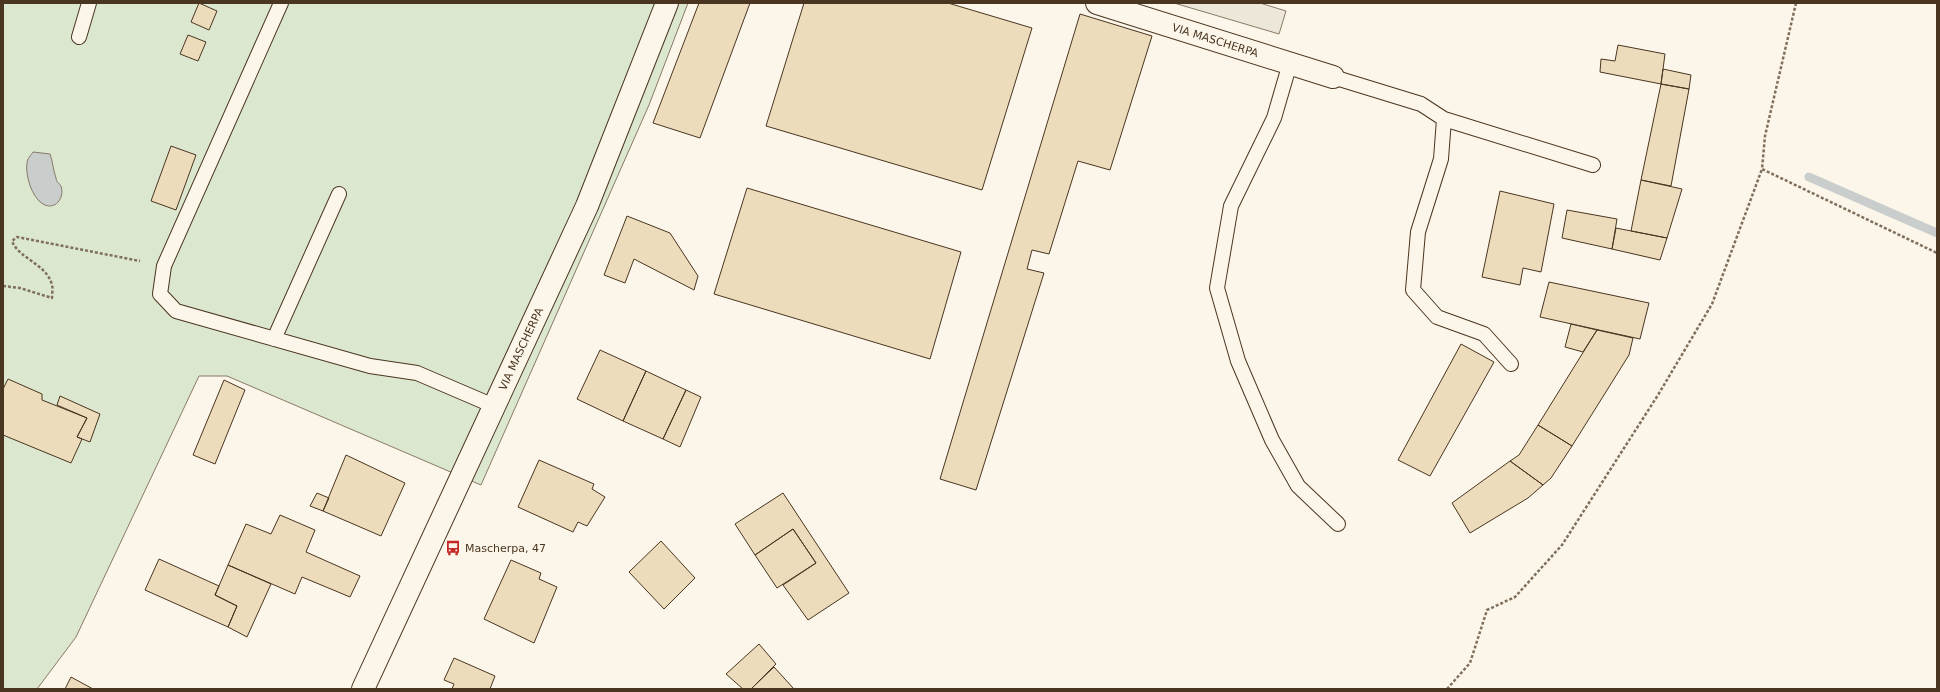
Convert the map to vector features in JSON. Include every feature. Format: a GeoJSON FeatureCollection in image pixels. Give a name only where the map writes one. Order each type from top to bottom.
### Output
{"type":"FeatureCollection","features":[{"type":"Feature","properties":{"kind":"street","name":"VIA MASCHERPA"},"geometry":{"type":"LineString","coordinates":[[363,689],[587,206],[667,3]]}},
{"type":"Feature","properties":{"kind":"street","name":"VIA MASCHERPA"},"geometry":{"type":"LineString","coordinates":[[1097,3],[1333,77]]}},
{"type":"Feature","properties":{"kind":"lane"},"geometry":{"type":"LineString","coordinates":[[79,37],[89,3]]}},
{"type":"Feature","properties":{"kind":"lane"},"geometry":{"type":"LineString","coordinates":[[281,3],[164,266],[160,294],[176,311],[370,366],[417,374],[494,406]]}},
{"type":"Feature","properties":{"kind":"lane"},"geometry":{"type":"LineString","coordinates":[[1290,63],[1274,118],[1232,206],[1217,288],[1238,361],[1272,440],[1298,486],[1338,524]]}},
{"type":"Feature","properties":{"kind":"lane"},"geometry":{"type":"LineString","coordinates":[[1333,77],[1421,104],[1444,119],[1593,165]]}},
{"type":"Feature","properties":{"kind":"lane"},"geometry":{"type":"LineString","coordinates":[[1444,119],[1441,159],[1418,232],[1413,290],[1438,317],[1484,334],[1511,364]]}},
{"type":"Feature","properties":{"kind":"lane"},"geometry":{"type":"LineString","coordinates":[[274,339],[339,194]]}},
{"type":"Feature","properties":{"kind":"path"},"geometry":{"type":"LineString","coordinates":[[1447,689],[1470,663],[1487,610],[1515,597],[1562,545],[1658,395],[1712,304],[1762,170],[1765,136],[1796,3]]}},
{"type":"Feature","properties":{"kind":"path"},"geometry":{"type":"LineString","coordinates":[[1762,170],[1937,253]]}},
{"type":"Feature","properties":{"kind":"path"},"geometry":{"type":"LineString","coordinates":[[3,286],[20,288],[52,298],[52,285],[42,269],[14,247],[12,240],[17,237],[164,266]]}},
{"type":"Feature","properties":{"kind":"green space"},"geometry":{"type":"Polygon","coordinates":[[[3,3],[688,3],[649,105],[481,485],[227,376],[199,376],[76,637],[37,689],[3,689],[3,3]]]}},
{"type":"Feature","properties":{"kind":"shaded area"},"geometry":{"type":"Polygon","coordinates":[[[1174,3],[1260,3],[1286,11],[1279,34],[1174,3]]]}},
{"type":"Feature","properties":{"kind":"shaded area"},"geometry":{"type":"Polygon","coordinates":[[[33,152],[50,154],[56,181],[61,186],[62,191],[60,199],[55,205],[47,206],[39,201],[30,186],[27,174],[27,163],[33,152]]]}},
{"type":"Feature","properties":{"kind":"building"},"geometry":{"type":"Polygon","coordinates":[[[199,3],[217,11],[209,30],[191,22],[199,3]]]}},
{"type":"Feature","properties":{"kind":"building"},"geometry":{"type":"Polygon","coordinates":[[[699,3],[750,3],[700,138],[653,123],[699,3]]]}},
{"type":"Feature","properties":{"kind":"building"},"geometry":{"type":"Polygon","coordinates":[[[804,3],[948,3],[1032,28],[982,190],[766,126],[804,3]]]}},
{"type":"Feature","properties":{"kind":"building"},"geometry":{"type":"Polygon","coordinates":[[[1080,14],[1152,36],[1110,170],[1078,161],[1049,254],[1032,250],[1027,269],[1044,273],[976,490],[940,479],[1080,14]]]}},
{"type":"Feature","properties":{"kind":"building"},"geometry":{"type":"Polygon","coordinates":[[[188,35],[206,42],[198,61],[180,54],[188,35]]]}},
{"type":"Feature","properties":{"kind":"building"},"geometry":{"type":"Polygon","coordinates":[[[1618,45],[1665,54],[1661,84],[1600,72],[1601,59],[1615,61],[1618,45]]]}},
{"type":"Feature","properties":{"kind":"building"},"geometry":{"type":"Polygon","coordinates":[[[1663,69],[1691,75],[1689,89],[1661,84],[1663,69]]]}},
{"type":"Feature","properties":{"kind":"building"},"geometry":{"type":"Polygon","coordinates":[[[1661,84],[1689,89],[1671,186],[1641,180],[1661,84]]]}},
{"type":"Feature","properties":{"kind":"building"},"geometry":{"type":"Polygon","coordinates":[[[171,146],[196,155],[176,210],[151,201],[171,146]]]}},
{"type":"Feature","properties":{"kind":"building"},"geometry":{"type":"Polygon","coordinates":[[[1641,180],[1682,189],[1667,238],[1631,231],[1641,180]]]}},
{"type":"Feature","properties":{"kind":"building"},"geometry":{"type":"Polygon","coordinates":[[[747,188],[961,252],[930,359],[714,294],[747,188]]]}},
{"type":"Feature","properties":{"kind":"building"},"geometry":{"type":"Polygon","coordinates":[[[1500,191],[1554,204],[1541,272],[1523,268],[1520,285],[1482,277],[1500,191]]]}},
{"type":"Feature","properties":{"kind":"building"},"geometry":{"type":"Polygon","coordinates":[[[1567,210],[1617,219],[1612,249],[1562,238],[1567,210]]]}},
{"type":"Feature","properties":{"kind":"building"},"geometry":{"type":"Polygon","coordinates":[[[627,216],[670,233],[698,276],[694,290],[634,259],[625,283],[604,275],[627,216]]]}},
{"type":"Feature","properties":{"kind":"building"},"geometry":{"type":"Polygon","coordinates":[[[1616,228],[1667,238],[1660,260],[1612,249],[1616,228]]]}},
{"type":"Feature","properties":{"kind":"building"},"geometry":{"type":"Polygon","coordinates":[[[1549,282],[1649,303],[1640,339],[1540,317],[1549,282]]]}},
{"type":"Feature","properties":{"kind":"building"},"geometry":{"type":"Polygon","coordinates":[[[1571,324],[1597,330],[1583,352],[1565,347],[1571,324]]]}},
{"type":"Feature","properties":{"kind":"building"},"geometry":{"type":"Polygon","coordinates":[[[1597,330],[1633,338],[1629,355],[1572,446],[1538,425],[1597,330]]]}},
{"type":"Feature","properties":{"kind":"building"},"geometry":{"type":"Polygon","coordinates":[[[1461,344],[1494,362],[1430,476],[1398,460],[1461,344]]]}},
{"type":"Feature","properties":{"kind":"building"},"geometry":{"type":"Polygon","coordinates":[[[600,350],[646,371],[623,421],[577,399],[600,350]]]}},
{"type":"Feature","properties":{"kind":"building"},"geometry":{"type":"Polygon","coordinates":[[[646,371],[686,390],[663,439],[623,421],[646,371]]]}},
{"type":"Feature","properties":{"kind":"building"},"geometry":{"type":"Polygon","coordinates":[[[8,379],[42,394],[42,400],[87,418],[77,437],[82,439],[71,463],[3,435],[3,389],[8,379]]]}},
{"type":"Feature","properties":{"kind":"building"},"geometry":{"type":"Polygon","coordinates":[[[224,380],[245,390],[215,464],[193,455],[224,380]]]}},
{"type":"Feature","properties":{"kind":"building"},"geometry":{"type":"Polygon","coordinates":[[[686,390],[701,397],[680,447],[663,439],[686,390]]]}},
{"type":"Feature","properties":{"kind":"building"},"geometry":{"type":"Polygon","coordinates":[[[60,396],[100,414],[90,442],[77,437],[87,418],[57,405],[60,396]]]}},
{"type":"Feature","properties":{"kind":"building"},"geometry":{"type":"Polygon","coordinates":[[[1538,425],[1572,446],[1551,478],[1543,485],[1510,461],[1519,455],[1538,425]]]}},
{"type":"Feature","properties":{"kind":"building"},"geometry":{"type":"Polygon","coordinates":[[[346,455],[405,483],[381,536],[323,511],[346,455]]]}},
{"type":"Feature","properties":{"kind":"building"},"geometry":{"type":"Polygon","coordinates":[[[539,460],[594,484],[592,489],[605,497],[587,526],[578,522],[573,532],[518,507],[539,460]]]}},
{"type":"Feature","properties":{"kind":"building"},"geometry":{"type":"Polygon","coordinates":[[[1510,461],[1543,485],[1528,498],[1470,533],[1452,503],[1510,461]]]}},
{"type":"Feature","properties":{"kind":"building"},"geometry":{"type":"Polygon","coordinates":[[[317,493],[329,498],[323,511],[310,506],[317,493]]]}},
{"type":"Feature","properties":{"kind":"building"},"geometry":{"type":"Polygon","coordinates":[[[783,493],[849,593],[808,620],[783,585],[816,563],[793,529],[755,555],[735,524],[783,493]]]}},
{"type":"Feature","properties":{"kind":"building"},"geometry":{"type":"Polygon","coordinates":[[[280,515],[315,530],[306,552],[360,576],[350,597],[302,577],[295,594],[228,565],[246,524],[271,534],[280,515]]]}},
{"type":"Feature","properties":{"kind":"building"},"geometry":{"type":"Polygon","coordinates":[[[793,529],[816,563],[777,588],[755,555],[793,529]]]}},
{"type":"Feature","properties":{"kind":"building"},"geometry":{"type":"Polygon","coordinates":[[[661,541],[695,578],[664,609],[629,572],[661,541]]]}},
{"type":"Feature","properties":{"kind":"building"},"geometry":{"type":"Polygon","coordinates":[[[159,559],[219,586],[215,595],[237,606],[228,627],[145,590],[159,559]]]}},
{"type":"Feature","properties":{"kind":"building"},"geometry":{"type":"Polygon","coordinates":[[[511,560],[541,573],[539,579],[557,587],[534,643],[484,619],[511,560]]]}},
{"type":"Feature","properties":{"kind":"building"},"geometry":{"type":"Polygon","coordinates":[[[228,565],[271,584],[247,637],[228,627],[237,606],[215,595],[228,565]]]}},
{"type":"Feature","properties":{"kind":"building"},"geometry":{"type":"Polygon","coordinates":[[[759,644],[776,664],[751,689],[743,689],[726,674],[759,644]]]}},
{"type":"Feature","properties":{"kind":"building"},"geometry":{"type":"Polygon","coordinates":[[[454,658],[495,676],[490,689],[452,689],[454,684],[444,680],[454,658]]]}},
{"type":"Feature","properties":{"kind":"building"},"geometry":{"type":"Polygon","coordinates":[[[774,667],[794,689],[751,689],[774,667]]]}},
{"type":"Feature","properties":{"kind":"building"},"geometry":{"type":"Polygon","coordinates":[[[71,677],[93,689],[65,689],[71,677]]]}},
{"type":"Feature","properties":{"kind":"waterway"},"geometry":{"type":"LineString","coordinates":[[1809,177],[1937,233]]}},
{"type":"Feature","properties":{"kind":"place","name":"Mascherpa, 47"},"geometry":{"type":"Point","coordinates":[453,548]}}]}
